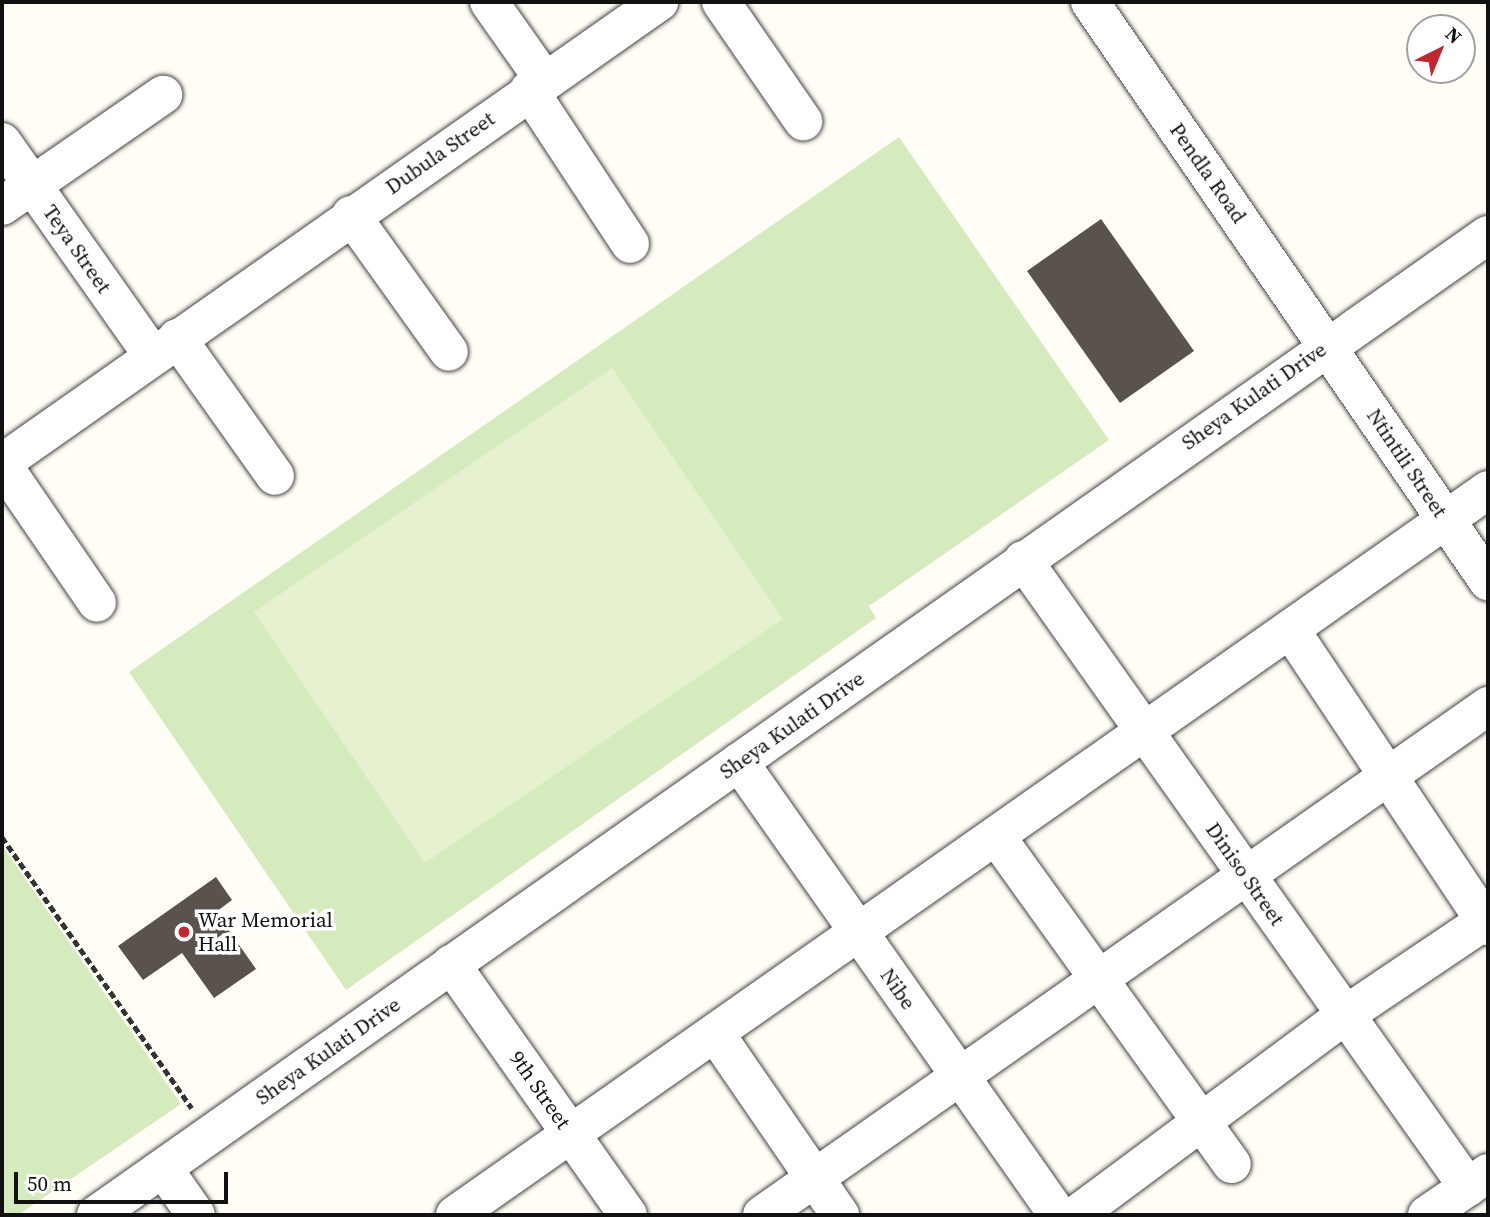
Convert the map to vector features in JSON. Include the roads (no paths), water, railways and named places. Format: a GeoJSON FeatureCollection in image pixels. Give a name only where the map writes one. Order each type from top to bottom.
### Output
{"type":"FeatureCollection","features":[{"type":"Feature","properties":{"kind":"street"},"geometry":{"type":"LineString","coordinates":[[489,2],[630,244]]}},
{"type":"Feature","properties":{"kind":"street","name":"Dubula Street"},"geometry":{"type":"LineString","coordinates":[[97,603],[2,463],[536,85],[659,2]]}},
{"type":"Feature","properties":{"kind":"street"},"geometry":{"type":"LineString","coordinates":[[721,2],[803,121]]}},
{"type":"Feature","properties":{"kind":"street","name":"Pendla Road"},"geometry":{"type":"LineString","coordinates":[[1090,2],[1326,345]]}},
{"type":"Feature","properties":{"kind":"street"},"geometry":{"type":"LineString","coordinates":[[17,195],[163,95]]}},
{"type":"Feature","properties":{"kind":"street","name":"Teya Street"},"geometry":{"type":"LineString","coordinates":[[2,142],[17,195],[165,346]]}},
{"type":"Feature","properties":{"kind":"street"},"geometry":{"type":"LineString","coordinates":[[351,215],[449,352]]}},
{"type":"Feature","properties":{"kind":"street","name":"Sheya Kulati Drive"},"geometry":{"type":"LineString","coordinates":[[96,1215],[1326,345],[1488,235]]}},
{"type":"Feature","properties":{"kind":"street","name":"Ntintili Street"},"geometry":{"type":"LineString","coordinates":[[1326,345],[1488,581]]}},
{"type":"Feature","properties":{"kind":"street"},"geometry":{"type":"LineString","coordinates":[[165,346],[275,476]]}},
{"type":"Feature","properties":{"kind":"street"},"geometry":{"type":"LineString","coordinates":[[455,1215],[1488,491]]}},
{"type":"Feature","properties":{"kind":"street","name":"Diniso Street"},"geometry":{"type":"LineString","coordinates":[[1023,561],[1346,1014],[1478,1180]]}},
{"type":"Feature","properties":{"kind":"street"},"geometry":{"type":"LineString","coordinates":[[1076,1215],[1346,1014],[1487,922],[1290,629]]}},
{"type":"Feature","properties":{"kind":"street"},"geometry":{"type":"LineString","coordinates":[[762,1215],[1245,873],[1488,706]]}},
{"type":"Feature","properties":{"kind":"street","name":"Nibe"},"geometry":{"type":"LineString","coordinates":[[739,762],[1058,1215]]}},
{"type":"Feature","properties":{"kind":"street"},"geometry":{"type":"LineString","coordinates":[[996,836],[1232,1164]]}},
{"type":"Feature","properties":{"kind":"street","name":"9th Street"},"geometry":{"type":"LineString","coordinates":[[451,964],[628,1215]]}},
{"type":"Feature","properties":{"kind":"street"},"geometry":{"type":"LineString","coordinates":[[715,1033],[840,1215]]}},
{"type":"Feature","properties":{"kind":"street"},"geometry":{"type":"LineString","coordinates":[[163,1168],[196,1215]]}},
{"type":"Feature","properties":{"kind":"street"},"geometry":{"type":"LineString","coordinates":[[1428,1215],[1478,1180]]}},
{"type":"Feature","properties":{"kind":"place","name":"War Memorial Hall"},"geometry":{"type":"Point","coordinates":[184,932]}}]}
